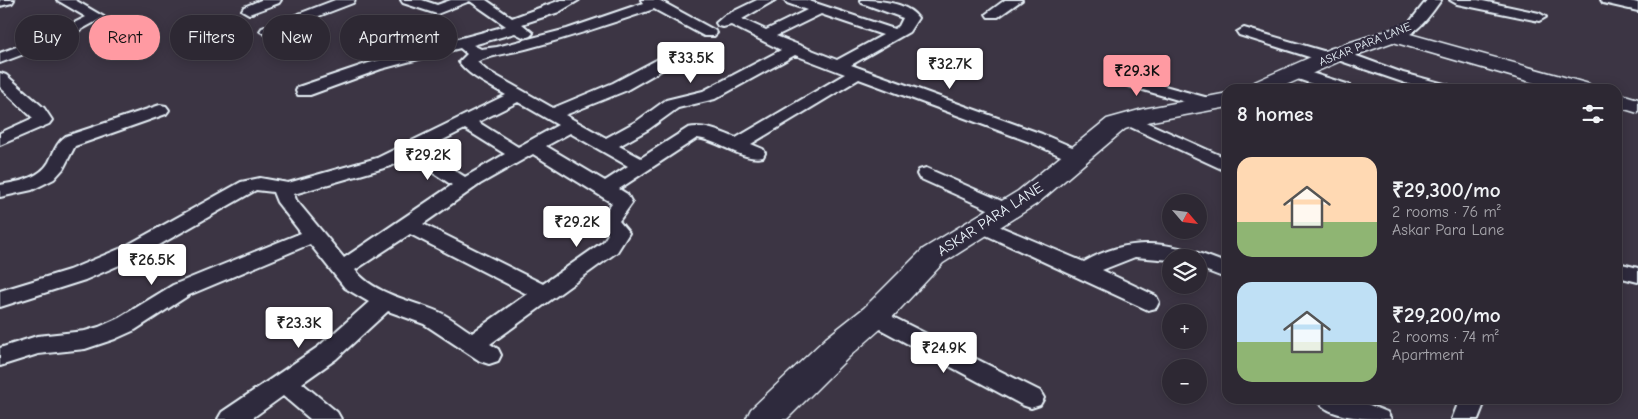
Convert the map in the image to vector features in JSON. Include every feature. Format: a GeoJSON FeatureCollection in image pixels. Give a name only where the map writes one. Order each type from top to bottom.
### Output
{"type":"FeatureCollection","features":[{"type":"Feature","properties":{"kind":"street"},"geometry":{"type":"LineString","coordinates":[[0,2],[7,0]]}},
{"type":"Feature","properties":{"kind":"street"},"geometry":{"type":"LineString","coordinates":[[0,58],[59,36],[97,17],[64,0]]}},
{"type":"Feature","properties":{"kind":"street"},"geometry":{"type":"LineString","coordinates":[[249,10],[274,0]]}},
{"type":"Feature","properties":{"kind":"street"},"geometry":{"type":"LineString","coordinates":[[309,15],[348,0]]}},
{"type":"Feature","properties":{"kind":"street"},"geometry":{"type":"LineString","coordinates":[[408,0],[437,10],[464,0]]}},
{"type":"Feature","properties":{"kind":"street"},"geometry":{"type":"LineString","coordinates":[[477,0],[538,42]]}},
{"type":"Feature","properties":{"kind":"street"},"geometry":{"type":"LineString","coordinates":[[304,91],[375,66],[464,43],[514,25],[572,0]]}},
{"type":"Feature","properties":{"kind":"street"},"geometry":{"type":"LineString","coordinates":[[641,166],[468,64],[468,60],[478,54],[498,52],[538,42],[651,2],[708,32],[768,0]]}},
{"type":"Feature","properties":{"kind":"street"},"geometry":{"type":"LineString","coordinates":[[792,0],[895,34]]}},
{"type":"Feature","properties":{"kind":"street"},"geometry":{"type":"LineString","coordinates":[[838,66],[904,29],[911,18],[899,11],[868,0]]}},
{"type":"Feature","properties":{"kind":"street"},"geometry":{"type":"LineString","coordinates":[[993,14],[1015,0]]}},
{"type":"Feature","properties":{"kind":"street","name":"ASKAR PARA LANE"},"geometry":{"type":"LineString","coordinates":[[1270,84],[1332,56],[1414,26],[1434,0]]}},
{"type":"Feature","properties":{"kind":"street"},"geometry":{"type":"LineString","coordinates":[[1457,0],[1540,17]]}},
{"type":"Feature","properties":{"kind":"street"},"geometry":{"type":"LineString","coordinates":[[1608,0],[1638,7]]}},
{"type":"Feature","properties":{"kind":"street"},"geometry":{"type":"LineString","coordinates":[[766,36],[820,9]]}},
{"type":"Feature","properties":{"kind":"street"},"geometry":{"type":"LineString","coordinates":[[729,20],[754,29],[793,50],[1043,140],[1079,157]]}},
{"type":"Feature","properties":{"kind":"street"},"geometry":{"type":"LineString","coordinates":[[1244,32],[1425,84]]}},
{"type":"Feature","properties":{"kind":"street"},"geometry":{"type":"LineString","coordinates":[[1392,35],[1564,84]]}},
{"type":"Feature","properties":{"kind":"street"},"geometry":{"type":"LineString","coordinates":[[464,43],[478,54]]}},
{"type":"Feature","properties":{"kind":"street"},"geometry":{"type":"LineString","coordinates":[[606,146],[643,125],[672,104],[709,95],[793,50]]}},
{"type":"Feature","properties":{"kind":"street"},"geometry":{"type":"LineString","coordinates":[[554,114],[627,84],[647,70],[670,59]]}},
{"type":"Feature","properties":{"kind":"street"},"geometry":{"type":"LineString","coordinates":[[737,145],[858,73]]}},
{"type":"Feature","properties":{"kind":"street"},"geometry":{"type":"LineString","coordinates":[[1295,73],[1329,84]]}},
{"type":"Feature","properties":{"kind":"street"},"geometry":{"type":"LineString","coordinates":[[0,78],[42,116],[43,120],[0,140]]}},
{"type":"Feature","properties":{"kind":"street"},"geometry":{"type":"LineString","coordinates":[[1128,81],[1217,101]]}},
{"type":"Feature","properties":{"kind":"street"},"geometry":{"type":"LineString","coordinates":[[0,300],[78,274],[131,252],[248,186],[263,182],[282,189],[377,164],[520,95]]}},
{"type":"Feature","properties":{"kind":"street","name":"ASKAR PARA LANE"},"geometry":{"type":"LineString","coordinates":[[764,419],[838,347],[875,316],[933,256],[1028,197],[1079,157],[1116,124],[1217,101]]}},
{"type":"Feature","properties":{"kind":"street"},"geometry":{"type":"LineString","coordinates":[[1622,101],[1638,106]]}},
{"type":"Feature","properties":{"kind":"street"},"geometry":{"type":"LineString","coordinates":[[0,191],[30,185],[48,175],[59,161],[63,147],[72,140],[160,110]]}},
{"type":"Feature","properties":{"kind":"street"},"geometry":{"type":"LineString","coordinates":[[1130,120],[1222,163]]}},
{"type":"Feature","properties":{"kind":"street"},"geometry":{"type":"LineString","coordinates":[[282,189],[287,202],[354,284],[385,301],[432,318],[481,349],[543,293],[616,240],[619,233],[608,220],[622,203],[620,198],[606,189],[464,121]]}},
{"type":"Feature","properties":{"kind":"street"},"geometry":{"type":"LineString","coordinates":[[340,269],[364,256],[465,185],[572,125]]}},
{"type":"Feature","properties":{"kind":"street"},"geometry":{"type":"LineString","coordinates":[[606,189],[694,132],[711,134],[756,153]]}},
{"type":"Feature","properties":{"kind":"street"},"geometry":{"type":"LineString","coordinates":[[410,149],[465,185]]}},
{"type":"Feature","properties":{"kind":"street"},"geometry":{"type":"LineString","coordinates":[[926,174],[994,218],[1084,271],[1148,302]]}},
{"type":"Feature","properties":{"kind":"street"},"geometry":{"type":"LineString","coordinates":[[409,225],[543,293]]}},
{"type":"Feature","properties":{"kind":"street"},"geometry":{"type":"LineString","coordinates":[[0,357],[37,345],[85,340],[107,333],[181,290],[314,235]]}},
{"type":"Feature","properties":{"kind":"street"},"geometry":{"type":"LineString","coordinates":[[1084,271],[1111,255],[1131,248],[1162,252]]}},
{"type":"Feature","properties":{"kind":"street"},"geometry":{"type":"LineString","coordinates":[[1207,263],[1222,270]]}},
{"type":"Feature","properties":{"kind":"street"},"geometry":{"type":"LineString","coordinates":[[1622,271],[1638,275]]}},
{"type":"Feature","properties":{"kind":"street"},"geometry":{"type":"LineString","coordinates":[[231,419],[327,353],[385,301]]}},
{"type":"Feature","properties":{"kind":"street"},"geometry":{"type":"LineString","coordinates":[[875,316],[1031,398]]}},
{"type":"Feature","properties":{"kind":"street"},"geometry":{"type":"LineString","coordinates":[[285,383],[328,419]]}},
{"type":"Feature","properties":{"kind":"street"},"geometry":{"type":"LineString","coordinates":[[1341,404],[1378,419]]}},
{"type":"Feature","properties":{"kind":"street"},"geometry":{"type":"LineString","coordinates":[[1465,419],[1471,404]]}}]}
